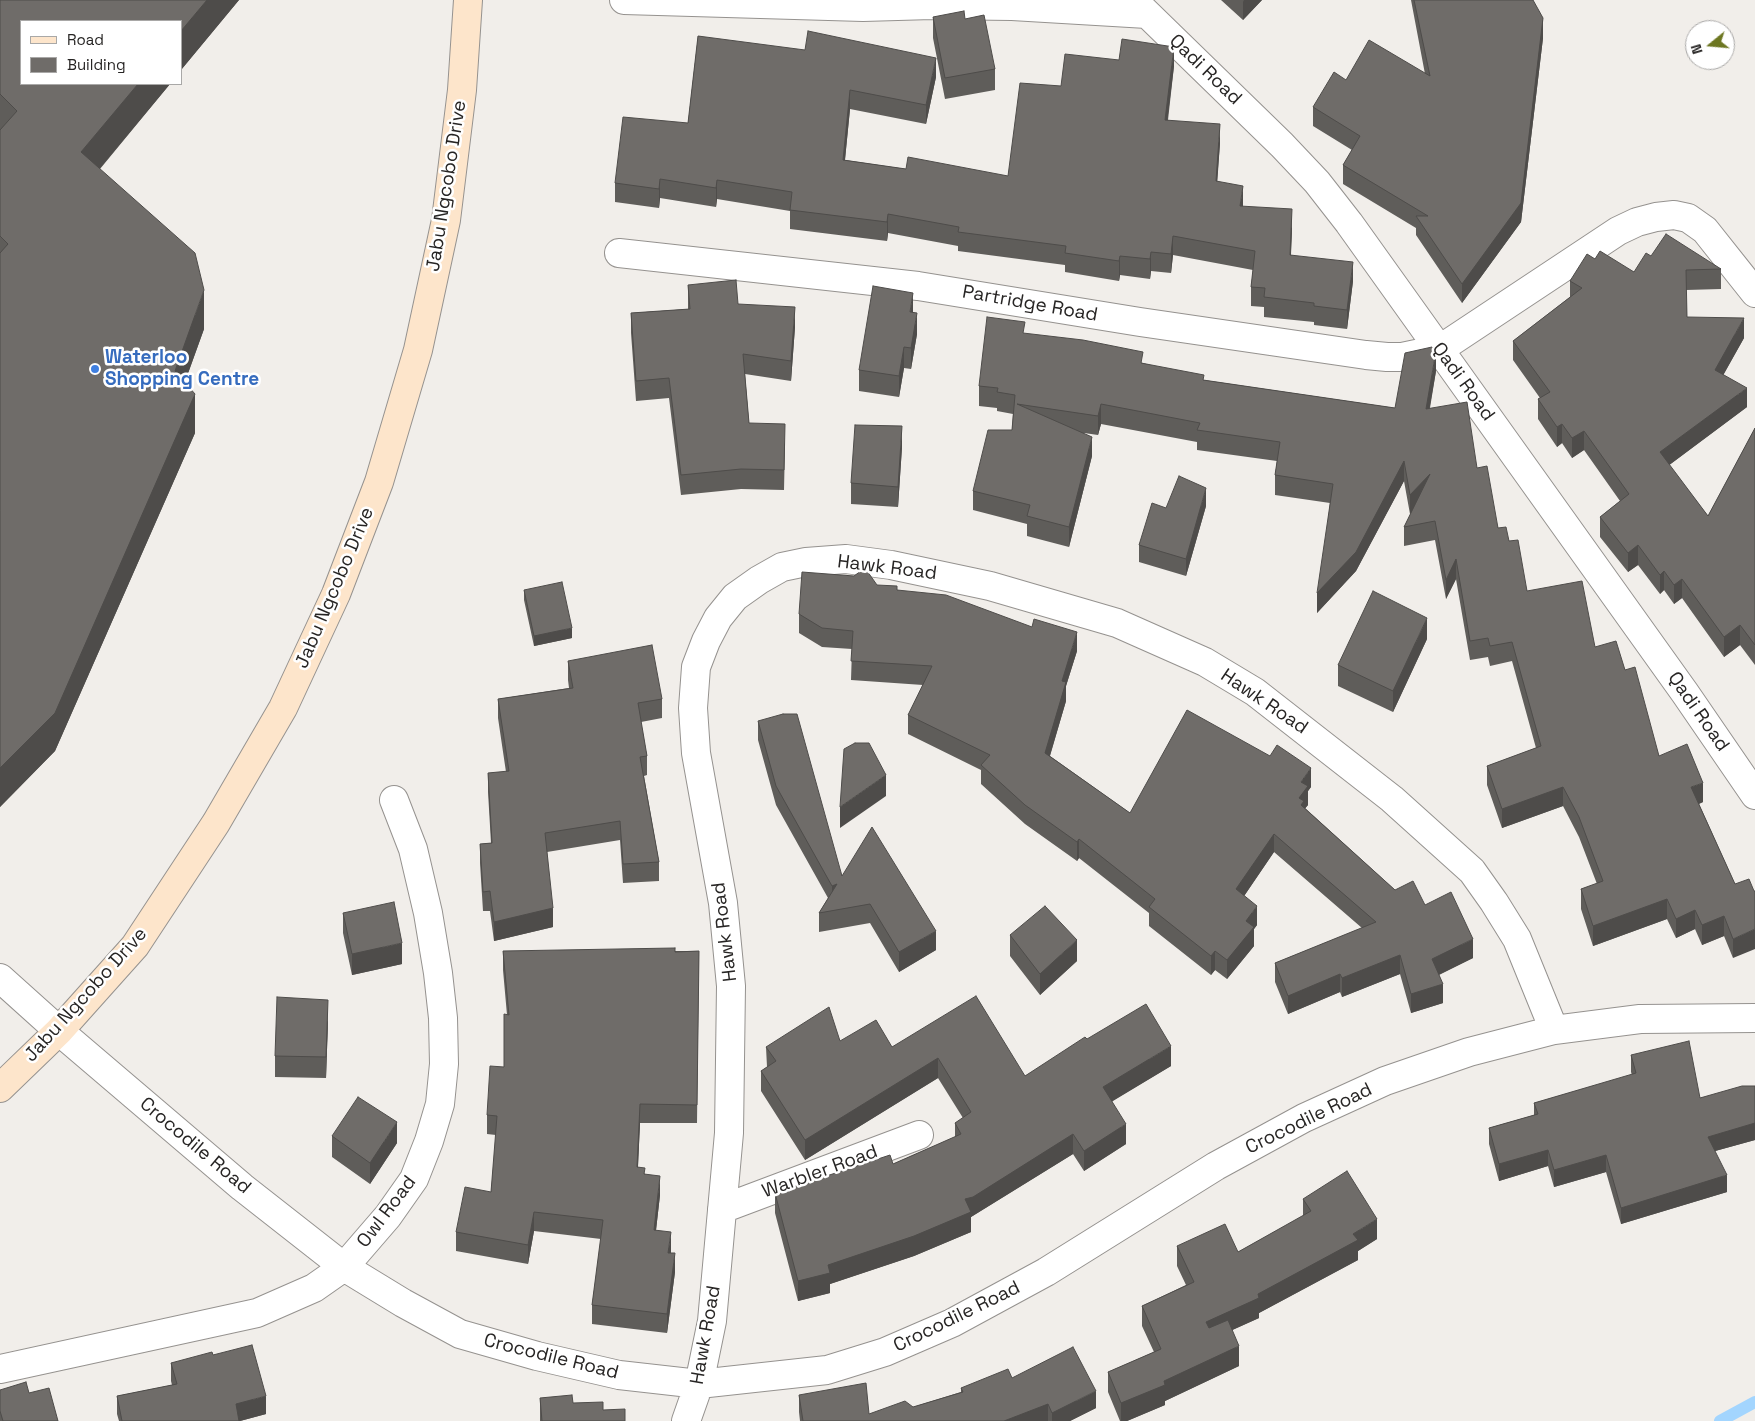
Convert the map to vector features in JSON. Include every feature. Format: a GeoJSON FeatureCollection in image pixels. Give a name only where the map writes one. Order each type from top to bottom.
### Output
{"type":"FeatureCollection","features":[{"type":"Feature","properties":{"kind":"main road","name":"Jabu Ngcobo Drive"},"geometry":{"type":"LineString","coordinates":[[0,1088],[59,1032],[135,946],[216,823],[283,708],[336,594],[379,482],[418,350],[446,220],[462,90],[468,0]]}},
{"type":"Feature","properties":{"kind":"street"},"geometry":{"type":"LineString","coordinates":[[624,0],[864,7],[932,5],[1140,7]]}},
{"type":"Feature","properties":{"kind":"street","name":"Qadi Road"},"geometry":{"type":"LineString","coordinates":[[1140,7],[1282,145],[1317,182],[1440,349],[1685,693],[1755,795]]}},
{"type":"Feature","properties":{"kind":"street"},"geometry":{"type":"LineString","coordinates":[[1440,349],[1618,231],[1637,222],[1656,217],[1674,215],[1688,218],[1705,230],[1755,293]]}},
{"type":"Feature","properties":{"kind":"street","name":"Partridge Road"},"geometry":{"type":"LineString","coordinates":[[619,253],[918,286],[1366,356],[1402,357],[1440,349]]}},
{"type":"Feature","properties":{"kind":"street","name":"Hawk Road"},"geometry":{"type":"LineString","coordinates":[[686,1421],[699,1384],[712,1322],[729,1133],[731,986],[723,903],[696,753],[693,708],[696,667],[718,618],[735,597],[782,567],[806,562],[846,560],[891,565],[990,586],[1117,623],[1205,662],[1255,692],[1392,799],[1472,871],[1494,902],[1516,939],[1554,1030]]}},
{"type":"Feature","properties":{"kind":"street","name":"Owl Road"},"geometry":{"type":"LineString","coordinates":[[0,1369],[257,1313],[314,1288],[344,1267],[388,1216],[414,1180],[429,1142],[440,1104],[444,1064],[443,1018],[428,913],[413,850],[394,800]]}},
{"type":"Feature","properties":{"kind":"street","name":"Crocodile Road"},"geometry":{"type":"LineString","coordinates":[[0,978],[59,1032],[242,1187],[344,1267],[403,1303],[460,1334],[537,1356],[619,1375],[699,1384],[827,1370],[885,1352],[952,1323],[1046,1272],[1216,1166],[1304,1118],[1385,1081],[1469,1052],[1554,1030],[1640,1019],[1755,1018]]}},
{"type":"Feature","properties":{"kind":"street","name":"Warbler Road"},"geometry":{"type":"LineString","coordinates":[[722,1209],[918,1136]]}},
{"type":"Feature","properties":{"kind":"building","name":"Waterloo Shopping Centre"},"geometry":{"type":"Polygon","coordinates":[[[0,0],[207,0],[182,30],[182,20],[20,20],[20,85],[137,85],[81,152],[195,253],[204,290],[175,371],[195,394],[55,713],[0,768],[0,253],[8,244],[0,236],[0,130],[17,111],[0,94],[0,0]]]}},
{"type":"Feature","properties":{"kind":"building"},"geometry":{"type":"Polygon","coordinates":[[[1414,0],[1533,0],[1543,18],[1521,203],[1462,284],[1416,216],[1428,216],[1343,165],[1360,136],[1313,107],[1334,72],[1346,80],[1369,40],[1430,76],[1414,0]]]}},
{"type":"Feature","properties":{"kind":"building"},"geometry":{"type":"Polygon","coordinates":[[[964,11],[965,19],[984,15],[995,69],[945,78],[933,17],[964,11]]]}},
{"type":"Feature","properties":{"kind":"building"},"geometry":{"type":"Polygon","coordinates":[[[808,31],[936,58],[926,105],[850,90],[843,160],[906,169],[908,157],[1008,176],[1020,83],[1061,86],[1065,54],[1119,60],[1122,39],[1174,47],[1165,120],[1220,124],[1216,181],[1243,186],[1240,206],[1292,209],[1290,255],[1353,262],[1347,310],[1314,306],[1314,303],[1264,297],[1265,288],[1251,287],[1255,251],[1173,236],[1171,254],[1151,252],[1150,259],[1120,256],[1119,261],[1065,253],[1066,246],[958,232],[959,227],[888,214],[887,222],[790,210],[792,192],[717,180],[716,188],[660,179],[659,189],[615,183],[623,117],[688,123],[698,36],[805,50],[808,31]]]}},
{"type":"Feature","properties":{"kind":"building"},"geometry":{"type":"Polygon","coordinates":[[[1666,234],[1721,269],[1686,270],[1687,317],[1744,318],[1715,370],[1747,388],[1660,452],[1708,516],[1755,428],[1755,645],[1740,625],[1724,637],[1682,579],[1674,585],[1664,571],[1660,575],[1638,545],[1628,553],[1600,517],[1629,494],[1584,431],[1572,438],[1562,424],[1557,427],[1538,399],[1550,392],[1513,341],[1582,288],[1570,281],[1587,254],[1595,259],[1600,251],[1634,272],[1646,253],[1651,256],[1666,234]]]}},
{"type":"Feature","properties":{"kind":"building"},"geometry":{"type":"Polygon","coordinates":[[[736,280],[738,304],[795,307],[791,361],[743,354],[749,423],[785,424],[784,470],[741,469],[681,475],[669,378],[636,381],[631,313],[690,309],[688,285],[736,280]]]}},
{"type":"Feature","properties":{"kind":"building"},"geometry":{"type":"Polygon","coordinates":[[[873,286],[913,293],[910,312],[917,313],[911,348],[904,347],[899,376],[859,370],[873,286]]]}},
{"type":"Feature","properties":{"kind":"building"},"geometry":{"type":"Polygon","coordinates":[[[987,317],[1025,322],[1023,333],[1083,340],[1143,352],[1141,363],[1204,375],[1203,380],[1395,408],[1405,353],[1432,347],[1436,351],[1426,409],[1467,402],[1477,468],[1487,466],[1498,528],[1506,527],[1509,541],[1518,540],[1527,591],[1582,581],[1595,647],[1616,641],[1625,670],[1635,667],[1659,756],[1687,744],[1703,783],[1691,787],[1735,884],[1749,879],[1755,891],[1755,929],[1733,939],[1724,916],[1702,925],[1695,910],[1676,919],[1667,899],[1593,926],[1581,889],[1603,881],[1579,817],[1563,787],[1502,809],[1487,766],[1541,746],[1512,642],[1490,646],[1488,638],[1470,641],[1456,559],[1446,580],[1435,521],[1404,527],[1430,474],[1410,495],[1404,461],[1356,552],[1317,593],[1333,484],[1275,475],[1280,442],[1197,430],[1200,423],[1101,404],[1098,416],[1017,404],[1092,437],[1069,527],[1027,516],[1030,505],[973,491],[988,430],[1012,430],[1015,395],[997,392],[998,388],[979,386],[987,317]]]}},
{"type":"Feature","properties":{"kind":"building"},"geometry":{"type":"Polygon","coordinates":[[[855,425],[902,426],[898,487],[851,483],[855,425]]]}},
{"type":"Feature","properties":{"kind":"building"},"geometry":{"type":"Polygon","coordinates":[[[1179,476],[1206,488],[1186,559],[1139,545],[1152,503],[1166,508],[1179,476]]]}},
{"type":"Feature","properties":{"kind":"building"},"geometry":{"type":"Polygon","coordinates":[[[865,568],[877,585],[897,586],[897,590],[946,595],[1032,627],[1034,619],[1077,632],[1062,681],[1066,682],[1045,753],[1130,813],[1187,710],[1270,756],[1277,745],[1311,768],[1301,782],[1308,786],[1299,798],[1304,801],[1301,805],[1395,890],[1413,881],[1425,905],[1451,892],[1473,939],[1432,959],[1443,984],[1411,994],[1400,955],[1342,978],[1340,974],[1288,996],[1275,963],[1376,922],[1274,834],[1236,889],[1257,906],[1246,921],[1254,927],[1227,960],[1215,951],[1211,956],[1149,907],[1155,899],[1079,839],[1077,842],[1025,805],[981,765],[990,755],[908,715],[932,666],[851,661],[853,631],[822,628],[799,614],[802,572],[854,576],[865,568]]]}},
{"type":"Feature","properties":{"kind":"building"},"geometry":{"type":"Polygon","coordinates":[[[562,582],[572,628],[534,636],[524,590],[562,582]]]}},
{"type":"Feature","properties":{"kind":"building"},"geometry":{"type":"Polygon","coordinates":[[[1373,591],[1427,618],[1393,691],[1338,665],[1373,591]]]}},
{"type":"Feature","properties":{"kind":"building"},"geometry":{"type":"Polygon","coordinates":[[[652,645],[662,699],[638,703],[647,756],[640,757],[659,862],[623,864],[620,821],[545,833],[553,908],[494,922],[490,891],[483,892],[480,844],[492,843],[488,773],[509,771],[498,699],[573,688],[568,661],[652,645]]]}},
{"type":"Feature","properties":{"kind":"building"},"geometry":{"type":"Polygon","coordinates":[[[783,714],[797,714],[842,876],[872,827],[936,931],[899,952],[870,904],[819,913],[837,884],[832,886],[776,786],[758,721],[783,714]]]}},
{"type":"Feature","properties":{"kind":"building"},"geometry":{"type":"Polygon","coordinates":[[[855,743],[869,743],[886,775],[840,807],[844,749],[855,743]]]}},
{"type":"Feature","properties":{"kind":"building"},"geometry":{"type":"Polygon","coordinates":[[[394,902],[402,943],[352,954],[343,913],[394,902]]]}},
{"type":"Feature","properties":{"kind":"building"},"geometry":{"type":"Polygon","coordinates":[[[1045,906],[1077,940],[1040,974],[1010,935],[1045,906]]]}},
{"type":"Feature","properties":{"kind":"building"},"geometry":{"type":"Polygon","coordinates":[[[675,948],[675,952],[699,951],[697,1105],[640,1104],[637,1167],[645,1168],[644,1174],[660,1176],[654,1230],[671,1232],[668,1253],[675,1253],[667,1314],[592,1305],[603,1220],[534,1212],[528,1245],[456,1232],[465,1187],[491,1192],[497,1116],[487,1115],[490,1066],[504,1067],[504,1014],[509,1015],[503,951],[675,948]]]}},
{"type":"Feature","properties":{"kind":"building"},"geometry":{"type":"Polygon","coordinates":[[[976,996],[1025,1076],[1085,1037],[1087,1039],[1146,1004],[1171,1046],[1103,1087],[1126,1124],[1084,1151],[1073,1134],[973,1197],[965,1199],[971,1212],[914,1236],[828,1265],[830,1273],[798,1281],[775,1193],[890,1155],[893,1164],[961,1134],[955,1123],[971,1112],[938,1058],[805,1140],[761,1071],[776,1061],[766,1047],[829,1007],[840,1041],[876,1020],[892,1047],[976,996]]]}},
{"type":"Feature","properties":{"kind":"building"},"geometry":{"type":"Polygon","coordinates":[[[277,997],[328,1000],[326,1057],[275,1056],[277,997]]]}},
{"type":"Feature","properties":{"kind":"building"},"geometry":{"type":"Polygon","coordinates":[[[1689,1041],[1700,1098],[1742,1086],[1755,1086],[1755,1123],[1708,1137],[1727,1175],[1621,1208],[1606,1155],[1554,1170],[1548,1150],[1499,1164],[1489,1128],[1538,1114],[1534,1103],[1636,1073],[1631,1055],[1689,1041]]]}},
{"type":"Feature","properties":{"kind":"building"},"geometry":{"type":"Polygon","coordinates":[[[358,1097],[397,1122],[370,1163],[332,1136],[358,1097]]]}},
{"type":"Feature","properties":{"kind":"building"},"geometry":{"type":"Polygon","coordinates":[[[1347,1171],[1377,1219],[1353,1234],[1358,1240],[1258,1294],[1259,1298],[1206,1322],[1209,1328],[1228,1320],[1239,1346],[1164,1381],[1165,1385],[1121,1403],[1108,1372],[1161,1349],[1142,1306],[1194,1282],[1177,1246],[1225,1224],[1238,1252],[1311,1211],[1303,1199],[1347,1171]]]}},
{"type":"Feature","properties":{"kind":"building"},"geometry":{"type":"Polygon","coordinates":[[[252,1345],[266,1396],[236,1404],[239,1421],[122,1421],[117,1396],[177,1384],[171,1363],[212,1352],[213,1355],[252,1345]]]}},
{"type":"Feature","properties":{"kind":"building"},"geometry":{"type":"Polygon","coordinates":[[[1073,1347],[1096,1391],[1052,1413],[1048,1404],[1004,1421],[803,1421],[799,1395],[866,1383],[869,1414],[905,1401],[913,1407],[963,1392],[961,1388],[1008,1369],[1012,1378],[1073,1347]]]}},
{"type":"Feature","properties":{"kind":"building"},"geometry":{"type":"Polygon","coordinates":[[[26,1382],[29,1393],[49,1388],[58,1421],[3,1421],[0,1411],[0,1390],[26,1382]]]}},
{"type":"Feature","properties":{"kind":"building"},"geometry":{"type":"Polygon","coordinates":[[[572,1395],[573,1403],[603,1402],[603,1410],[625,1409],[625,1421],[542,1421],[540,1398],[572,1395]]]}},
{"type":"Feature","properties":{"kind":"waterway"},"geometry":{"type":"LineString","coordinates":[[1720,1421],[1755,1402]]}},
{"type":"Feature","properties":{"kind":"place","name":"Waterloo Shopping Centre"},"geometry":{"type":"Point","coordinates":[95,369]}}]}
